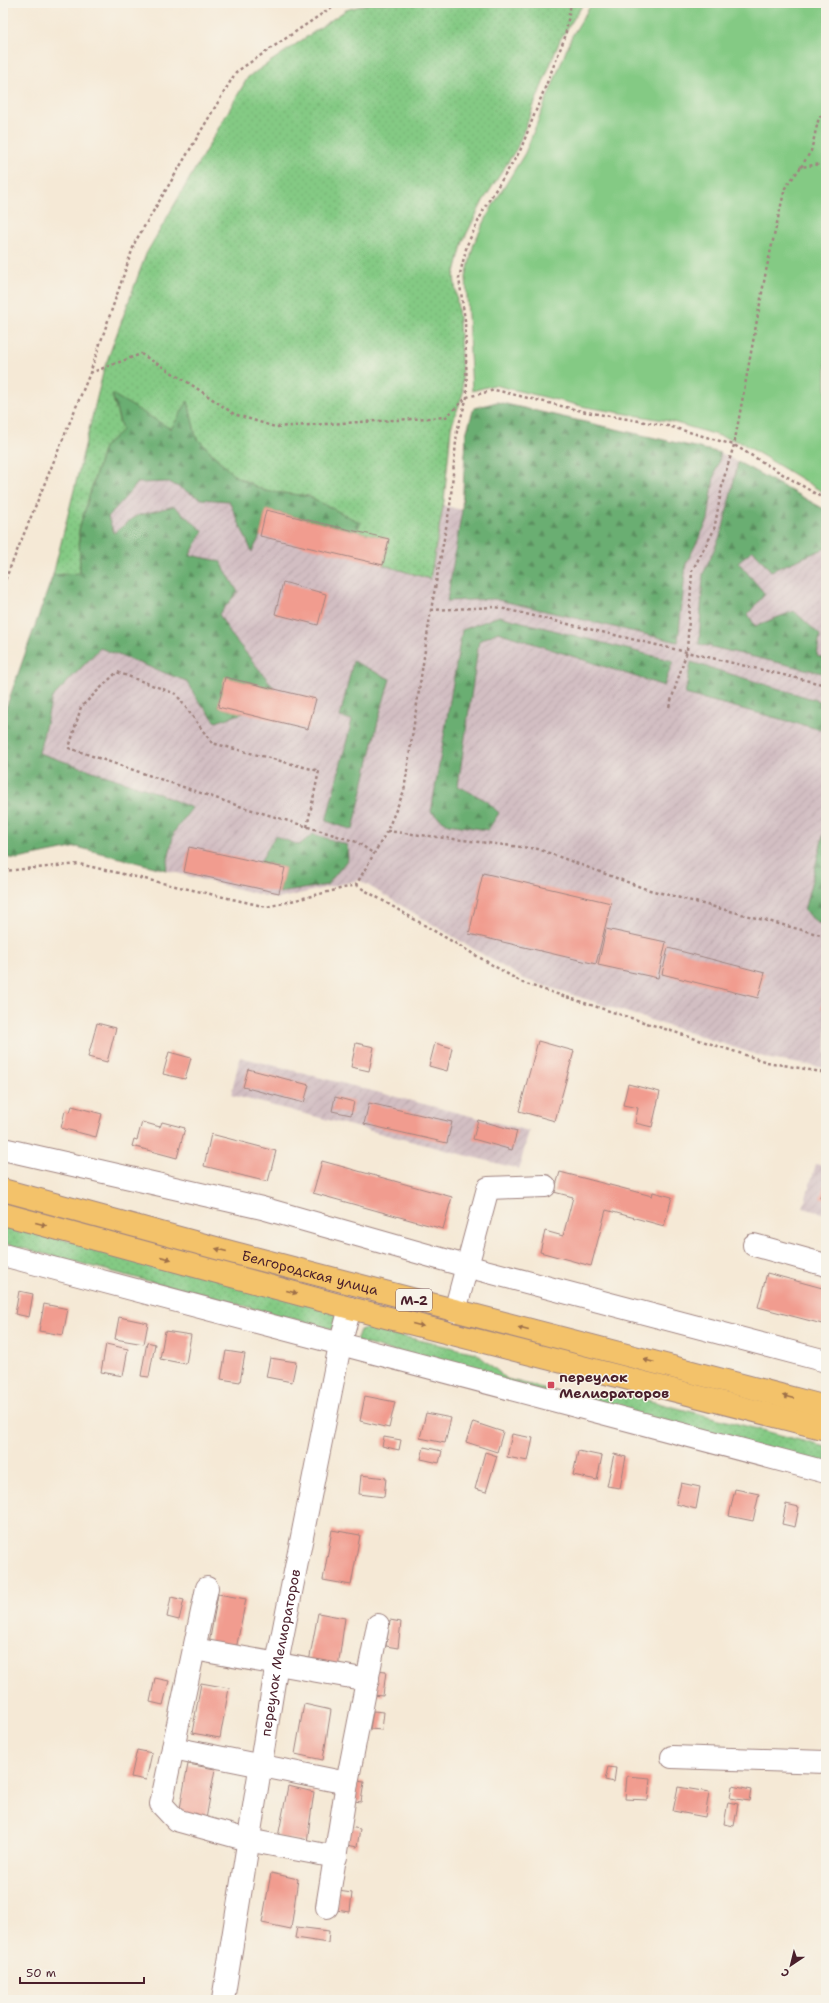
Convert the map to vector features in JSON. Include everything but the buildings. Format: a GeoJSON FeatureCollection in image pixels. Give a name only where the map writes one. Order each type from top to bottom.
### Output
{"type":"FeatureCollection","features":[{"type":"Feature","properties":{"kind":"main road","name":"Белгородская улица"},"geometry":{"type":"LineString","coordinates":[[3,1190],[231,1252],[826,1407]]}},
{"type":"Feature","properties":{"kind":"main road","name":"Белгородская улица"},"geometry":{"type":"LineString","coordinates":[[3,1214],[350,1308],[826,1429]]}},
{"type":"Feature","properties":{"kind":"street"},"geometry":{"type":"LineString","coordinates":[[3,1149],[262,1208],[466,1266],[826,1361]]}},
{"type":"Feature","properties":{"kind":"street"},"geometry":{"type":"LineString","coordinates":[[455,1311],[488,1188],[545,1186]]}},
{"type":"Feature","properties":{"kind":"street"},"geometry":{"type":"LineString","coordinates":[[754,1245],[826,1265]]}},
{"type":"Feature","properties":{"kind":"street"},"geometry":{"type":"LineString","coordinates":[[3,1255],[826,1472]]}},
{"type":"Feature","properties":{"kind":"street","name":"переулок Мелиораторов"},"geometry":{"type":"LineString","coordinates":[[223,2000],[277,1663],[340,1344],[350,1308]]}},
{"type":"Feature","properties":{"kind":"street"},"geometry":{"type":"LineString","coordinates":[[207,1588],[161,1804],[176,1820],[248,1840],[336,1857]]}},
{"type":"Feature","properties":{"kind":"street"},"geometry":{"type":"LineString","coordinates":[[327,1907],[347,1783],[378,1625]]}},
{"type":"Feature","properties":{"kind":"street"},"geometry":{"type":"LineString","coordinates":[[194,1649],[368,1680]]}},
{"type":"Feature","properties":{"kind":"street"},"geometry":{"type":"LineString","coordinates":[[173,1748],[347,1783]]}},
{"type":"Feature","properties":{"kind":"street"},"geometry":{"type":"LineString","coordinates":[[672,1757],[825,1759]]}},
{"type":"Feature","properties":{"kind":"path"},"geometry":{"type":"LineString","coordinates":[[3,585],[90,374],[135,242],[236,72],[338,3]]}},
{"type":"Feature","properties":{"kind":"path"},"geometry":{"type":"LineString","coordinates":[[356,885],[387,831],[404,791],[431,610],[450,506],[457,431],[467,397],[464,320],[459,278],[467,244],[486,205],[520,151],[565,37],[571,3]]}},
{"type":"Feature","properties":{"kind":"path"},"geometry":{"type":"LineString","coordinates":[[669,707],[687,651],[692,571],[714,530],[723,481],[734,445],[766,271],[785,188],[811,151],[819,117],[826,114]]}},
{"type":"Feature","properties":{"kind":"path"},"geometry":{"type":"LineString","coordinates":[[801,167],[821,164],[826,166]]}},
{"type":"Feature","properties":{"kind":"path"},"geometry":{"type":"LineString","coordinates":[[90,374],[141,354],[189,383],[234,414],[275,427],[446,418],[467,397],[495,390],[586,412],[668,426],[734,445],[826,500]]}},
{"type":"Feature","properties":{"kind":"path"},"geometry":{"type":"LineString","coordinates":[[431,610],[496,607],[826,684]]}},
{"type":"Feature","properties":{"kind":"path"},"geometry":{"type":"LineString","coordinates":[[307,827],[318,771],[212,743],[176,694],[117,672],[81,707],[69,748],[236,805],[307,827],[357,842],[374,854]]}},
{"type":"Feature","properties":{"kind":"path"},"geometry":{"type":"LineString","coordinates":[[387,831],[538,849],[646,889],[821,935],[826,934]]}},
{"type":"Feature","properties":{"kind":"path"},"geometry":{"type":"LineString","coordinates":[[3,870],[79,864],[267,907],[356,885],[523,983],[767,1062],[826,1072]]}},
{"type":"Feature","properties":{"kind":"shaded area"},"geometry":{"type":"Polygon","coordinates":[[[497,402],[721,453],[821,509],[826,510],[826,1068],[770,1059],[524,979],[359,880],[277,899],[77,847],[18,859],[3,857],[3,716],[53,575],[91,421],[462,510],[466,434],[474,408],[497,402]]]}},
{"type":"Feature","properties":{"kind":"shaded area"},"geometry":{"type":"Polygon","coordinates":[[[240,1057],[529,1131],[519,1169],[231,1095],[240,1057]]]}},
{"type":"Feature","properties":{"kind":"shaded area"},"geometry":{"type":"Polygon","coordinates":[[[816,1164],[826,1167],[826,1214],[803,1208],[816,1164]]]}},
{"type":"Feature","properties":{"kind":"green space"},"geometry":{"type":"Polygon","coordinates":[[[370,3],[584,3],[560,40],[517,148],[483,201],[463,241],[454,276],[459,319],[463,393],[451,428],[444,501],[430,579],[383,565],[389,539],[356,531],[360,523],[308,496],[265,491],[233,475],[196,437],[188,402],[171,430],[112,395],[122,431],[104,447],[79,530],[80,574],[53,575],[104,369],[146,254],[248,77],[346,10],[370,3]]]}},
{"type":"Feature","properties":{"kind":"green space"},"geometry":{"type":"Polygon","coordinates":[[[592,3],[826,3],[826,494],[740,442],[669,421],[586,407],[494,385],[472,391],[466,277],[474,243],[492,207],[525,153],[572,36],[592,3]]]}},
{"type":"Feature","properties":{"kind":"green space"},"geometry":{"type":"Polygon","coordinates":[[[112,394],[171,429],[188,401],[196,437],[233,475],[265,491],[308,496],[361,523],[356,531],[266,510],[260,536],[252,552],[229,501],[201,499],[169,482],[138,483],[108,517],[114,533],[136,516],[174,506],[203,531],[190,555],[220,561],[238,592],[219,614],[230,633],[275,689],[226,677],[218,707],[244,713],[216,722],[197,699],[186,681],[100,648],[52,698],[39,753],[155,792],[192,808],[174,832],[166,870],[77,847],[18,859],[3,857],[3,716],[53,575],[80,573],[79,530],[104,447],[122,430],[112,394]]]}},
{"type":"Feature","properties":{"kind":"green space"},"geometry":{"type":"Polygon","coordinates":[[[497,402],[721,453],[714,477],[708,520],[686,564],[678,642],[494,599],[447,601],[462,510],[466,434],[474,408],[497,402]]]}},
{"type":"Feature","properties":{"kind":"green space"},"geometry":{"type":"Polygon","coordinates":[[[738,462],[826,510],[826,548],[771,571],[753,550],[738,562],[765,594],[748,614],[755,626],[794,611],[820,635],[817,656],[826,659],[826,674],[699,644],[703,574],[722,532],[738,462]]]}},
{"type":"Feature","properties":{"kind":"green space"},"geometry":{"type":"Polygon","coordinates":[[[499,616],[673,661],[664,686],[498,632],[479,641],[458,786],[487,801],[499,813],[488,830],[448,824],[431,812],[462,630],[499,616]]]}},
{"type":"Feature","properties":{"kind":"green space"},"geometry":{"type":"Polygon","coordinates":[[[353,661],[390,679],[379,717],[353,830],[326,821],[352,720],[340,717],[353,661]]]}},
{"type":"Feature","properties":{"kind":"green space"},"geometry":{"type":"Polygon","coordinates":[[[691,662],[826,703],[826,731],[685,694],[691,662]]]}},
{"type":"Feature","properties":{"kind":"green space"},"geometry":{"type":"Polygon","coordinates":[[[826,824],[826,923],[819,924],[804,911],[826,824]]]}},
{"type":"Feature","properties":{"kind":"green space"},"geometry":{"type":"Polygon","coordinates":[[[313,834],[347,845],[348,859],[327,885],[279,893],[285,868],[260,862],[275,836],[299,845],[313,834]]]}},
{"type":"Feature","properties":{"kind":"green space"},"geometry":{"type":"Polygon","coordinates":[[[3,1224],[322,1304],[344,1320],[339,1331],[3,1243],[3,1224]]]}},
{"type":"Feature","properties":{"kind":"green space"},"geometry":{"type":"Polygon","coordinates":[[[366,1328],[476,1353],[507,1379],[574,1396],[620,1393],[826,1447],[826,1470],[356,1341],[360,1330],[366,1328]]]}},
{"type":"Feature","properties":{"kind":"place","name":"переулок Мелиораторов"},"geometry":{"type":"Point","coordinates":[551,1385]}}]}
